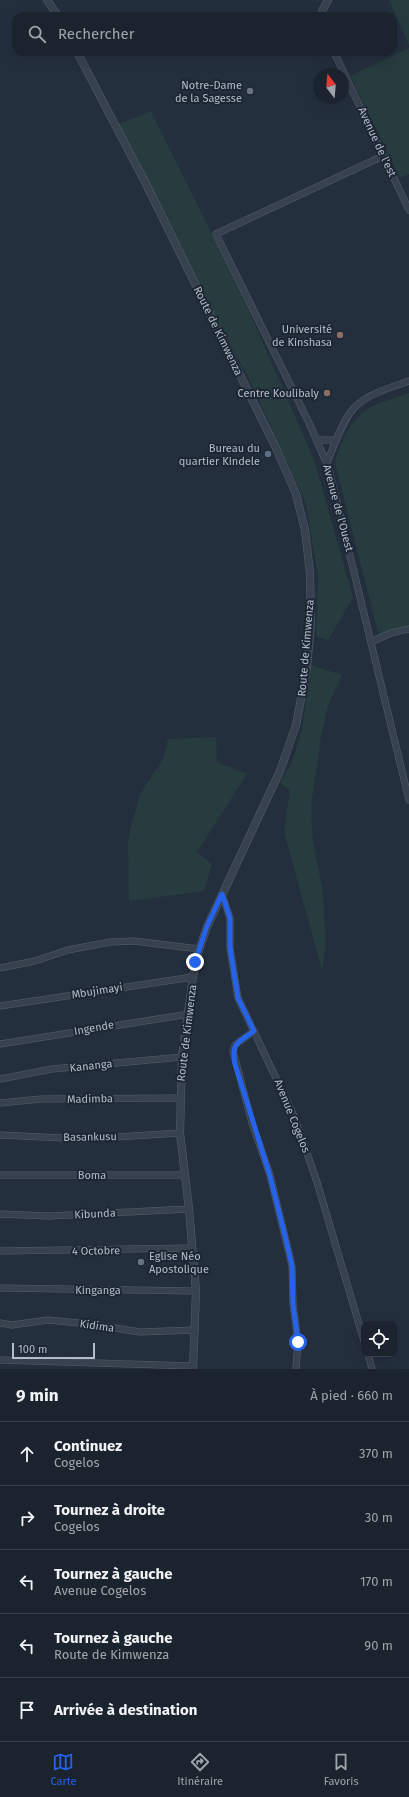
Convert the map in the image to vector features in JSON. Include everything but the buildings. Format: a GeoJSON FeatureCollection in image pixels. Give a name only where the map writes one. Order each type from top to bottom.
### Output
{"type":"FeatureCollection","features":[{"type":"Feature","properties":{"kind":"street"},"geometry":{"type":"LineString","coordinates":[[47,0],[55,12]]}},
{"type":"Feature","properties":{"kind":"street"},"geometry":{"type":"LineString","coordinates":[[322,11],[328,0]]}},
{"type":"Feature","properties":{"kind":"street","name":"Route de Kimwenza"},"geometry":{"type":"LineString","coordinates":[[79,56],[146,184],[276,448],[296,494],[305,530],[311,581],[311,623],[301,706],[290,744],[280,771],[222,894],[199,949],[193,977],[182,1056],[180,1098],[180,1133],[189,1209],[196,1291],[193,1368]]}},
{"type":"Feature","properties":{"kind":"street","name":"Avenue de l'est"},"geometry":{"type":"LineString","coordinates":[[336,56],[409,210]]}},
{"type":"Feature","properties":{"kind":"street","name":"Avenue de l'Ouest"},"geometry":{"type":"LineString","coordinates":[[383,156],[216,234],[327,463],[341,513],[409,800]]}},
{"type":"Feature","properties":{"kind":"street"},"geometry":{"type":"LineString","coordinates":[[327,463],[336,440],[357,405],[375,394],[409,381]]}},
{"type":"Feature","properties":{"kind":"street"},"geometry":{"type":"LineString","coordinates":[[317,440],[336,440]]}},
{"type":"Feature","properties":{"kind":"street"},"geometry":{"type":"LineString","coordinates":[[371,642],[391,633],[409,629]]}},
{"type":"Feature","properties":{"kind":"street","name":"Avenue Cogelos"},"geometry":{"type":"LineString","coordinates":[[222,894],[230,918],[230,948],[238,998],[294,1116],[317,1182],[361,1331]]}},
{"type":"Feature","properties":{"kind":"street"},"geometry":{"type":"LineString","coordinates":[[0,968],[35,961],[68,950],[110,942],[134,942],[199,949]]}},
{"type":"Feature","properties":{"kind":"street","name":"Mbujimayi"},"geometry":{"type":"LineString","coordinates":[[0,1006],[193,977]]}},
{"type":"Feature","properties":{"kind":"street","name":"Ingende"},"geometry":{"type":"LineString","coordinates":[[0,1044],[189,1014]]}},
{"type":"Feature","properties":{"kind":"street"},"geometry":{"type":"LineString","coordinates":[[254,1031],[235,1045],[233,1051],[252,1123],[270,1176],[292,1266],[293,1304],[298,1342],[296,1369]]}},
{"type":"Feature","properties":{"kind":"street","name":"Kananga"},"geometry":{"type":"LineString","coordinates":[[0,1078],[52,1070],[182,1056]]}},
{"type":"Feature","properties":{"kind":"street","name":"Madimba"},"geometry":{"type":"LineString","coordinates":[[0,1103],[41,1099],[180,1098]]}},
{"type":"Feature","properties":{"kind":"street","name":"Basankusu"},"geometry":{"type":"LineString","coordinates":[[0,1135],[85,1139],[180,1133]]}},
{"type":"Feature","properties":{"kind":"street","name":"Boma"},"geometry":{"type":"LineString","coordinates":[[0,1175],[184,1175]]}},
{"type":"Feature","properties":{"kind":"street","name":"Kibunda"},"geometry":{"type":"LineString","coordinates":[[0,1214],[48,1216],[189,1209]]}},
{"type":"Feature","properties":{"kind":"street","name":"4 Octobre"},"geometry":{"type":"LineString","coordinates":[[0,1252],[192,1248]]}},
{"type":"Feature","properties":{"kind":"street","name":"Kinganga"},"geometry":{"type":"LineString","coordinates":[[0,1288],[196,1291]]}},
{"type":"Feature","properties":{"kind":"street","name":"Kidima"},"geometry":{"type":"LineString","coordinates":[[0,1322],[12,1325],[48,1320],[90,1324],[140,1332],[195,1330]]}},
{"type":"Feature","properties":{"kind":"street"},"geometry":{"type":"LineString","coordinates":[[369,1357],[372,1369]]}},
{"type":"Feature","properties":{"kind":"street"},"geometry":{"type":"LineString","coordinates":[[0,1360],[193,1368]]}},
{"type":"Feature","properties":{"kind":"green space"},"geometry":{"type":"Polygon","coordinates":[[[389,0],[409,0],[409,45],[397,18],[397,12],[394,12],[389,0]]]}},
{"type":"Feature","properties":{"kind":"green space"},"geometry":{"type":"Polygon","coordinates":[[[409,48],[409,174],[400,178],[350,76],[392,56],[397,56],[397,54],[409,48]]]}},
{"type":"Feature","properties":{"kind":"green space"},"geometry":{"type":"Polygon","coordinates":[[[151,111],[241,293],[315,462],[353,598],[328,640],[316,637],[318,576],[306,504],[251,383],[166,223],[117,125],[151,111]]]}},
{"type":"Feature","properties":{"kind":"green space"},"geometry":{"type":"Polygon","coordinates":[[[409,393],[409,626],[379,636],[335,463],[343,439],[352,424],[364,412],[375,405],[409,393]]]}},
{"type":"Feature","properties":{"kind":"green space"},"geometry":{"type":"Polygon","coordinates":[[[311,665],[342,675],[328,705],[321,737],[311,807],[313,841],[323,893],[326,944],[322,970],[284,832],[290,790],[280,783],[292,762],[302,729],[311,665]]]}},
{"type":"Feature","properties":{"kind":"green space"},"geometry":{"type":"Polygon","coordinates":[[[216,737],[217,762],[247,774],[197,852],[212,864],[204,891],[129,901],[128,841],[130,830],[140,794],[163,759],[168,739],[216,737]]]}},
{"type":"Feature","properties":{"kind":"place","name":"Notre-Dame de la Sagesse"},"geometry":{"type":"Point","coordinates":[250,91]}},
{"type":"Feature","properties":{"kind":"place","name":"Université de Kinshasa"},"geometry":{"type":"Point","coordinates":[340,335]}},
{"type":"Feature","properties":{"kind":"place","name":"Centre Koulibaly"},"geometry":{"type":"Point","coordinates":[327,393]}},
{"type":"Feature","properties":{"kind":"place","name":"Bureau du quartier Kindele"},"geometry":{"type":"Point","coordinates":[268,454]}},
{"type":"Feature","properties":{"kind":"place","name":"Eglise Néo Apostolique"},"geometry":{"type":"Point","coordinates":[141,1262]}},
{"type":"Feature","properties":{"kind":"route"},"geometry":{"type":"LineString","coordinates":[[195,962],[207,926],[222,894],[227,904],[230,918],[230,948],[238,998],[254,1031],[235,1045],[233,1051],[235,1064],[252,1123],[270,1176],[292,1266],[293,1304],[298,1342]]}}]}
